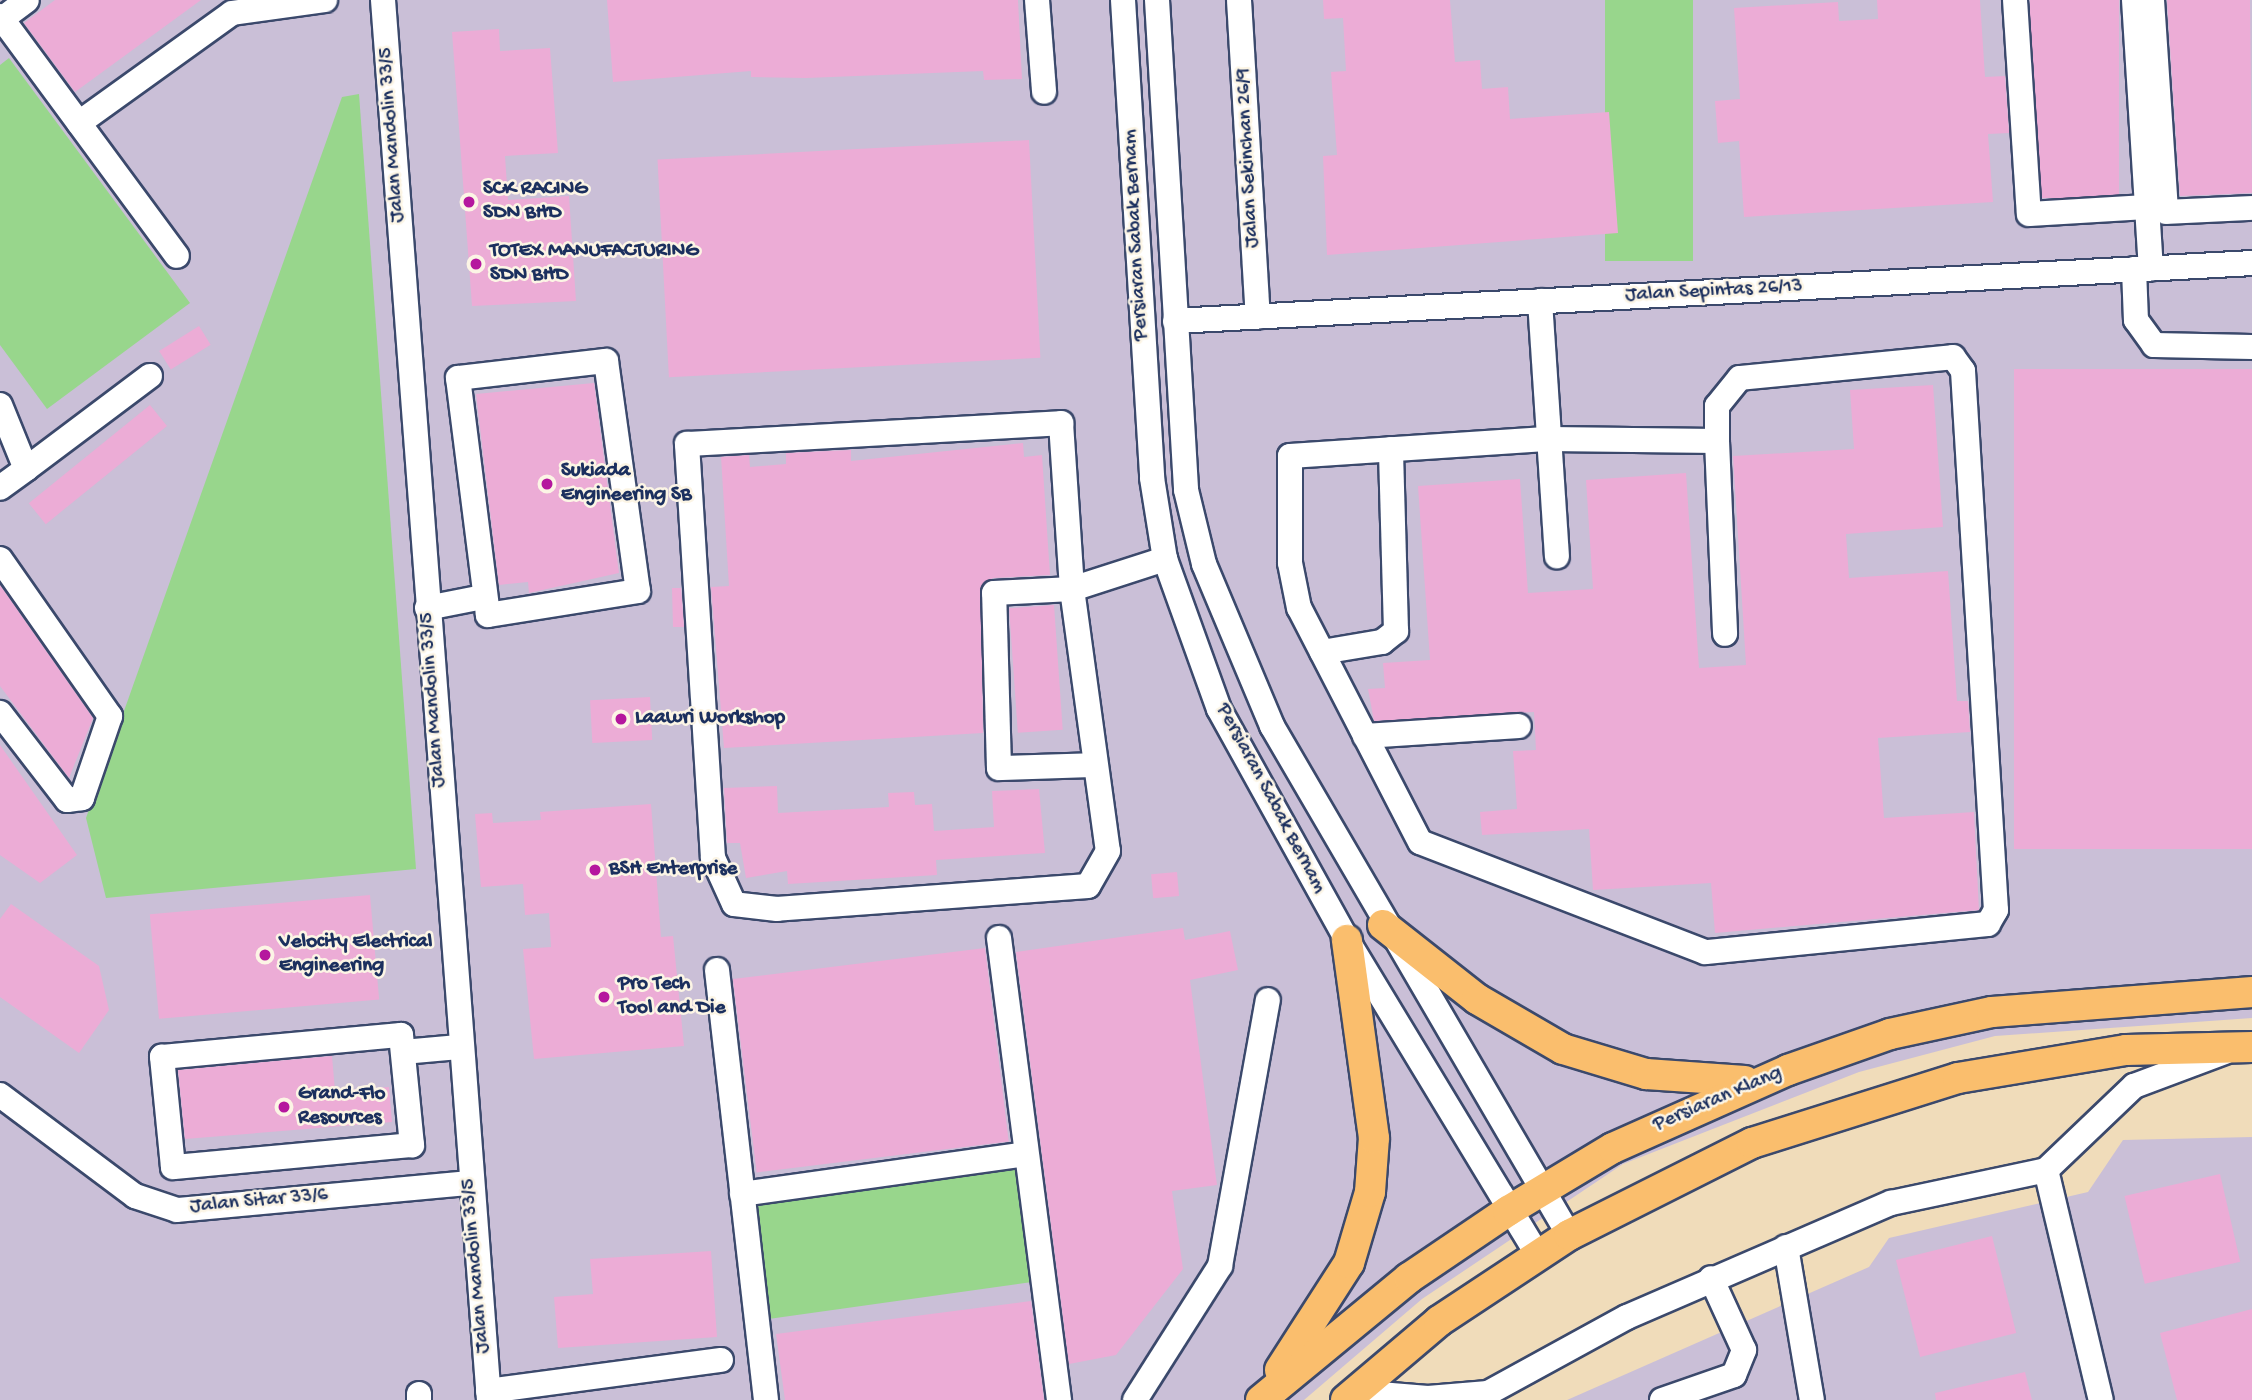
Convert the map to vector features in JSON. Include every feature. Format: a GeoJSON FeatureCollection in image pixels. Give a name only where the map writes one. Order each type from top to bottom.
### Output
{"type":"FeatureCollection","features":[{"type":"Feature","properties":{"kind":"main road"},"geometry":{"type":"LineString","coordinates":[[1383,925],[1477,999],[1563,1049],[1646,1074],[1767,1079]]}},
{"type":"Feature","properties":{"kind":"main road"},"geometry":{"type":"LineString","coordinates":[[1255,1400],[1292,1357],[1349,1263],[1370,1192],[1373,1125],[1347,940]]}},
{"type":"Feature","properties":{"kind":"main road","name":"Persiaran Klang"},"geometry":{"type":"LineString","coordinates":[[1261,1400],[1409,1278],[1508,1211],[1613,1147],[1767,1079],[1890,1034],[1992,1012],[2252,992]]}},
{"type":"Feature","properties":{"kind":"main road"},"geometry":{"type":"LineString","coordinates":[[1350,1396],[1439,1321],[1569,1235],[1752,1143],[1854,1106],[2047,1061],[2126,1050],[2246,1047]]}},
{"type":"Feature","properties":{"kind":"street"},"geometry":{"type":"LineString","coordinates":[[27,0],[1,17],[177,256]]}},
{"type":"Feature","properties":{"kind":"street"},"geometry":{"type":"LineString","coordinates":[[79,123],[232,13],[326,0]]}},
{"type":"Feature","properties":{"kind":"street","name":"Jalan Mandolin 33/5"},"geometry":{"type":"LineString","coordinates":[[383,0],[469,1183],[488,1396]]}},
{"type":"Feature","properties":{"kind":"street"},"geometry":{"type":"LineString","coordinates":[[1037,0],[1044,92]]}},
{"type":"Feature","properties":{"kind":"street","name":"Persiaran Sabak Bernam"},"geometry":{"type":"LineString","coordinates":[[1124,0],[1152,478],[1166,559],[1219,709],[1347,940],[1508,1211],[1538,1256]]}},
{"type":"Feature","properties":{"kind":"street","name":"Persiaran Sabak Bernam"},"geometry":{"type":"LineString","coordinates":[[1157,0],[1185,490],[1204,564],[1272,726],[1383,925],[1569,1235]]}},
{"type":"Feature","properties":{"kind":"street","name":"Jalan Sekinchan 26/9"},"geometry":{"type":"LineString","coordinates":[[1239,0],[1258,316]]}},
{"type":"Feature","properties":{"kind":"street"},"geometry":{"type":"LineString","coordinates":[[2015,0],[2029,214],[2147,206]]}},
{"type":"Feature","properties":{"kind":"street"},"geometry":{"type":"LineString","coordinates":[[2134,0],[2147,206],[2136,320],[2154,345],[2252,347]]}},
{"type":"Feature","properties":{"kind":"street"},"geometry":{"type":"LineString","coordinates":[[2152,0],[2166,212],[2252,208]]}},
{"type":"Feature","properties":{"kind":"street","name":"Jalan Sepintas 26/13"},"geometry":{"type":"LineString","coordinates":[[1175,321],[2252,263]]}},
{"type":"Feature","properties":{"kind":"street"},"geometry":{"type":"LineString","coordinates":[[1539,301],[1557,556]]}},
{"type":"Feature","properties":{"kind":"street"},"geometry":{"type":"LineString","coordinates":[[1717,441],[1549,439],[1290,456],[1290,563],[1299,608],[1420,842],[1705,952],[1988,924],[1996,909],[1963,371],[1953,357],[1740,378],[1717,405],[1725,634]]}},
{"type":"Feature","properties":{"kind":"street"},"geometry":{"type":"LineString","coordinates":[[606,361],[638,590],[488,615],[483,597],[458,378],[606,361]]}},
{"type":"Feature","properties":{"kind":"street"},"geometry":{"type":"LineString","coordinates":[[0,488],[150,376]]}},
{"type":"Feature","properties":{"kind":"street"},"geometry":{"type":"LineString","coordinates":[[0,405],[26,469]]}},
{"type":"Feature","properties":{"kind":"street"},"geometry":{"type":"LineString","coordinates":[[1061,423],[1072,589],[1108,851],[1088,886],[777,909],[734,904],[713,858],[687,444],[1061,423]]}},
{"type":"Feature","properties":{"kind":"street"},"geometry":{"type":"LineString","coordinates":[[1322,653],[1382,642],[1396,631],[1391,449]]}},
{"type":"Feature","properties":{"kind":"street"},"geometry":{"type":"LineString","coordinates":[[0,559],[110,716],[82,798],[67,800],[0,713]]}},
{"type":"Feature","properties":{"kind":"street"},"geometry":{"type":"LineString","coordinates":[[1095,765],[999,768],[994,593],[1072,589],[1166,559]]}},
{"type":"Feature","properties":{"kind":"street"},"geometry":{"type":"LineString","coordinates":[[427,608],[483,597]]}},
{"type":"Feature","properties":{"kind":"street"},"geometry":{"type":"LineString","coordinates":[[1365,736],[1519,726]]}},
{"type":"Feature","properties":{"kind":"street"},"geometry":{"type":"LineString","coordinates":[[999,937],[1059,1400]]}},
{"type":"Feature","properties":{"kind":"street"},"geometry":{"type":"LineString","coordinates":[[717,970],[766,1400]]}},
{"type":"Feature","properties":{"kind":"street"},"geometry":{"type":"LineString","coordinates":[[1143,1397],[1220,1266],[1268,1000]]}},
{"type":"Feature","properties":{"kind":"street"},"geometry":{"type":"LineString","coordinates":[[401,1035],[403,1052],[412,1145],[173,1167],[162,1057],[401,1035]]}},
{"type":"Feature","properties":{"kind":"street"},"geometry":{"type":"LineString","coordinates":[[403,1052],[460,1047]]}},
{"type":"Feature","properties":{"kind":"street"},"geometry":{"type":"LineString","coordinates":[[1350,1396],[1428,1398],[1488,1393],[1711,1278],[1891,1203],[2046,1170],[2134,1086],[2246,1047]]}},
{"type":"Feature","properties":{"kind":"street","name":"Jalan Sitar 33/6"},"geometry":{"type":"LineString","coordinates":[[0,1095],[135,1196],[177,1210],[469,1183]]}},
{"type":"Feature","properties":{"kind":"street"},"geometry":{"type":"LineString","coordinates":[[742,1194],[1026,1154]]}},
{"type":"Feature","properties":{"kind":"street"},"geometry":{"type":"LineString","coordinates":[[2046,1170],[2101,1400]]}},
{"type":"Feature","properties":{"kind":"street"},"geometry":{"type":"LineString","coordinates":[[1786,1247],[1812,1400]]}},
{"type":"Feature","properties":{"kind":"street"},"geometry":{"type":"LineString","coordinates":[[1662,1400],[1734,1375],[1744,1350],[1711,1278]]}},
{"type":"Feature","properties":{"kind":"street"},"geometry":{"type":"LineString","coordinates":[[488,1396],[721,1360]]}},
{"type":"Feature","properties":{"kind":"shaded area"},"geometry":{"type":"Polygon","coordinates":[[[0,0],[2252,0],[2252,1018],[1995,1036],[1859,1072],[1623,1164],[1422,1299],[1304,1400],[0,1400],[0,0]]]}},
{"type":"Feature","properties":{"kind":"shaded area"},"geometry":{"type":"Polygon","coordinates":[[[2252,1137],[2252,1400],[1567,1400],[1869,1267],[1889,1238],[2088,1192],[2123,1140],[2252,1137]]]}},
{"type":"Feature","properties":{"kind":"green space"},"geometry":{"type":"Polygon","coordinates":[[[1605,0],[1693,0],[1693,261],[1605,261],[1605,0]]]}},
{"type":"Feature","properties":{"kind":"green space"},"geometry":{"type":"Polygon","coordinates":[[[9,58],[190,303],[47,409],[0,345],[0,65],[9,58]]]}},
{"type":"Feature","properties":{"kind":"green space"},"geometry":{"type":"Polygon","coordinates":[[[359,94],[416,869],[106,898],[86,818],[342,97],[359,94]]]}},
{"type":"Feature","properties":{"kind":"green space"},"geometry":{"type":"Polygon","coordinates":[[[1017,1163],[1034,1282],[770,1319],[754,1200],[1017,1163]]]}},
{"type":"Feature","properties":{"kind":"building"},"geometry":{"type":"Polygon","coordinates":[[[55,0],[201,0],[75,92],[24,23],[55,0]]]}},
{"type":"Feature","properties":{"kind":"building"},"geometry":{"type":"Polygon","coordinates":[[[607,0],[1018,0],[1022,79],[984,80],[983,71],[806,78],[751,77],[751,71],[613,82],[607,0]]]}},
{"type":"Feature","properties":{"kind":"building"},"geometry":{"type":"Polygon","coordinates":[[[1323,0],[1450,0],[1455,62],[1480,60],[1482,89],[1508,87],[1510,119],[1609,112],[1618,233],[1327,255],[1323,156],[1337,155],[1331,72],[1346,71],[1343,18],[1324,19],[1323,0]]]}},
{"type":"Feature","properties":{"kind":"building"},"geometry":{"type":"Polygon","coordinates":[[[1877,0],[1980,0],[1985,77],[2005,76],[2009,133],[1988,134],[1993,202],[1744,217],[1739,141],[1718,143],[1715,101],[1740,99],[1734,8],[1838,2],[1839,21],[1878,19],[1877,0]]]}},
{"type":"Feature","properties":{"kind":"building"},"geometry":{"type":"Polygon","coordinates":[[[2030,0],[2119,0],[2119,198],[2030,198],[2030,0]]]}},
{"type":"Feature","properties":{"kind":"building"},"geometry":{"type":"Polygon","coordinates":[[[2167,0],[2250,0],[2252,193],[2180,196],[2167,0]]]}},
{"type":"Feature","properties":{"kind":"building"},"geometry":{"type":"Polygon","coordinates":[[[499,29],[500,51],[550,48],[558,153],[505,156],[508,200],[569,196],[576,301],[472,306],[452,32],[499,29]]]}},
{"type":"Feature","properties":{"kind":"building"},"geometry":{"type":"Polygon","coordinates":[[[1029,140],[1040,358],[669,377],[658,159],[1029,140]]]}},
{"type":"Feature","properties":{"kind":"building"},"geometry":{"type":"Polygon","coordinates":[[[199,326],[211,345],[171,370],[159,351],[199,326]]]}},
{"type":"Feature","properties":{"kind":"building"},"geometry":{"type":"Polygon","coordinates":[[[2014,369],[2252,369],[2252,849],[2014,849],[2014,369]]]}},
{"type":"Feature","properties":{"kind":"building","name":"Sukiada Engineering SB"},"geometry":{"type":"Polygon","coordinates":[[[594,383],[619,573],[529,593],[528,582],[499,585],[476,394],[594,383]]]}},
{"type":"Feature","properties":{"kind":"building"},"geometry":{"type":"Polygon","coordinates":[[[1933,385],[1943,527],[1846,534],[1849,578],[1948,571],[1957,701],[1968,701],[1970,732],[1878,738],[1884,818],[1974,812],[1979,910],[1715,933],[1711,883],[1593,890],[1589,829],[1482,835],[1480,812],[1517,809],[1513,751],[1536,750],[1534,712],[1374,721],[1368,689],[1385,688],[1383,663],[1430,660],[1418,486],[1520,479],[1528,593],[1593,589],[1586,480],[1686,473],[1699,668],[1746,665],[1733,456],[1854,449],[1850,390],[1933,385]]]}},
{"type":"Feature","properties":{"kind":"building"},"geometry":{"type":"Polygon","coordinates":[[[150,405],[167,426],[46,524],[29,503],[150,405]]]}},
{"type":"Feature","properties":{"kind":"building"},"geometry":{"type":"Polygon","coordinates":[[[1023,443],[1024,457],[1042,455],[1050,575],[993,578],[981,587],[983,733],[724,748],[711,587],[729,586],[721,457],[749,455],[750,467],[786,464],[786,453],[851,450],[851,461],[1023,443]]]}},
{"type":"Feature","properties":{"kind":"building"},"geometry":{"type":"Polygon","coordinates":[[[0,585],[93,718],[69,778],[0,686],[0,585]]]}},
{"type":"Feature","properties":{"kind":"building"},"geometry":{"type":"Polygon","coordinates":[[[672,588],[681,588],[684,627],[673,627],[672,588]]]}},
{"type":"Feature","properties":{"kind":"building"},"geometry":{"type":"Polygon","coordinates":[[[1054,605],[1063,730],[1018,733],[1009,608],[1054,605]]]}},
{"type":"Feature","properties":{"kind":"building","name":"Laawri Workshop"},"geometry":{"type":"Polygon","coordinates":[[[650,697],[652,740],[592,743],[590,700],[650,697]]]}},
{"type":"Feature","properties":{"kind":"building"},"geometry":{"type":"Polygon","coordinates":[[[0,745],[77,855],[40,883],[0,855],[0,745]]]}},
{"type":"Feature","properties":{"kind":"building"},"geometry":{"type":"Polygon","coordinates":[[[777,786],[778,813],[889,807],[888,793],[914,792],[915,805],[932,804],[934,831],[994,827],[992,791],[1039,789],[1045,853],[936,860],[937,875],[788,884],[787,871],[746,878],[740,843],[727,843],[724,788],[777,786]]]}},
{"type":"Feature","properties":{"kind":"building"},"geometry":{"type":"Polygon","coordinates":[[[651,804],[661,937],[673,936],[684,1046],[534,1059],[523,949],[551,947],[549,913],[525,915],[523,884],[481,887],[475,814],[492,813],[493,823],[541,820],[540,812],[651,804]]]}},
{"type":"Feature","properties":{"kind":"building"},"geometry":{"type":"Polygon","coordinates":[[[1177,872],[1179,896],[1153,898],[1151,874],[1177,872]]]}},
{"type":"Feature","properties":{"kind":"building","name":"Velocity Electrical Engineering"},"geometry":{"type":"Polygon","coordinates":[[[370,895],[379,1000],[159,1019],[150,914],[370,895]]]}},
{"type":"Feature","properties":{"kind":"building"},"geometry":{"type":"Polygon","coordinates":[[[11,904],[99,966],[109,1010],[79,1053],[0,997],[0,919],[11,904]]]}},
{"type":"Feature","properties":{"kind":"building"},"geometry":{"type":"Polygon","coordinates":[[[1183,928],[1185,940],[1230,931],[1238,970],[1190,980],[1217,1185],[1172,1191],[1183,1269],[1116,1355],[1069,1364],[1016,952],[1183,928]]]}},
{"type":"Feature","properties":{"kind":"building"},"geometry":{"type":"Polygon","coordinates":[[[985,948],[1009,1142],[757,1173],[733,979],[985,948]]]}},
{"type":"Feature","properties":{"kind":"building","name":"Grand-Flo Resources"},"geometry":{"type":"Polygon","coordinates":[[[332,1056],[335,1091],[389,1087],[392,1122],[185,1139],[178,1070],[332,1056]]]}},
{"type":"Feature","properties":{"kind":"building"},"geometry":{"type":"Polygon","coordinates":[[[2220,1174],[2240,1262],[2145,1284],[2125,1196],[2220,1174]]]}},
{"type":"Feature","properties":{"kind":"building"},"geometry":{"type":"Polygon","coordinates":[[[1992,1236],[2016,1333],[1920,1357],[1896,1260],[1992,1236]]]}},
{"type":"Feature","properties":{"kind":"building"},"geometry":{"type":"Polygon","coordinates":[[[711,1251],[717,1337],[558,1348],[554,1297],[593,1294],[590,1259],[711,1251]]]}},
{"type":"Feature","properties":{"kind":"building"},"geometry":{"type":"Polygon","coordinates":[[[1031,1301],[1044,1400],[785,1400],[776,1334],[1031,1301]]]}},
{"type":"Feature","properties":{"kind":"building"},"geometry":{"type":"Polygon","coordinates":[[[2252,1309],[2252,1400],[2177,1400],[2160,1333],[2252,1309]]]}},
{"type":"Feature","properties":{"kind":"building"},"geometry":{"type":"Polygon","coordinates":[[[2025,1372],[2032,1400],[1936,1400],[1935,1393],[2025,1372]]]}},
{"type":"Feature","properties":{"kind":"place","name":"SCK RACING SDN BHD"},"geometry":{"type":"Point","coordinates":[469,202]}},
{"type":"Feature","properties":{"kind":"place","name":"TOTEX MANUFACTURING SDN BHD"},"geometry":{"type":"Point","coordinates":[476,264]}},
{"type":"Feature","properties":{"kind":"place","name":"Sukiada Engineering SB"},"geometry":{"type":"Point","coordinates":[547,484]}},
{"type":"Feature","properties":{"kind":"place","name":"Laawri Workshop"},"geometry":{"type":"Point","coordinates":[621,719]}},
{"type":"Feature","properties":{"kind":"place","name":"BSH Enterprise"},"geometry":{"type":"Point","coordinates":[595,870]}},
{"type":"Feature","properties":{"kind":"place","name":"Velocity Electrical Engineering"},"geometry":{"type":"Point","coordinates":[265,955]}},
{"type":"Feature","properties":{"kind":"place","name":"Pro Tech Tool and Die"},"geometry":{"type":"Point","coordinates":[604,997]}},
{"type":"Feature","properties":{"kind":"place","name":"Grand-Flo Resources"},"geometry":{"type":"Point","coordinates":[284,1107]}}]}
